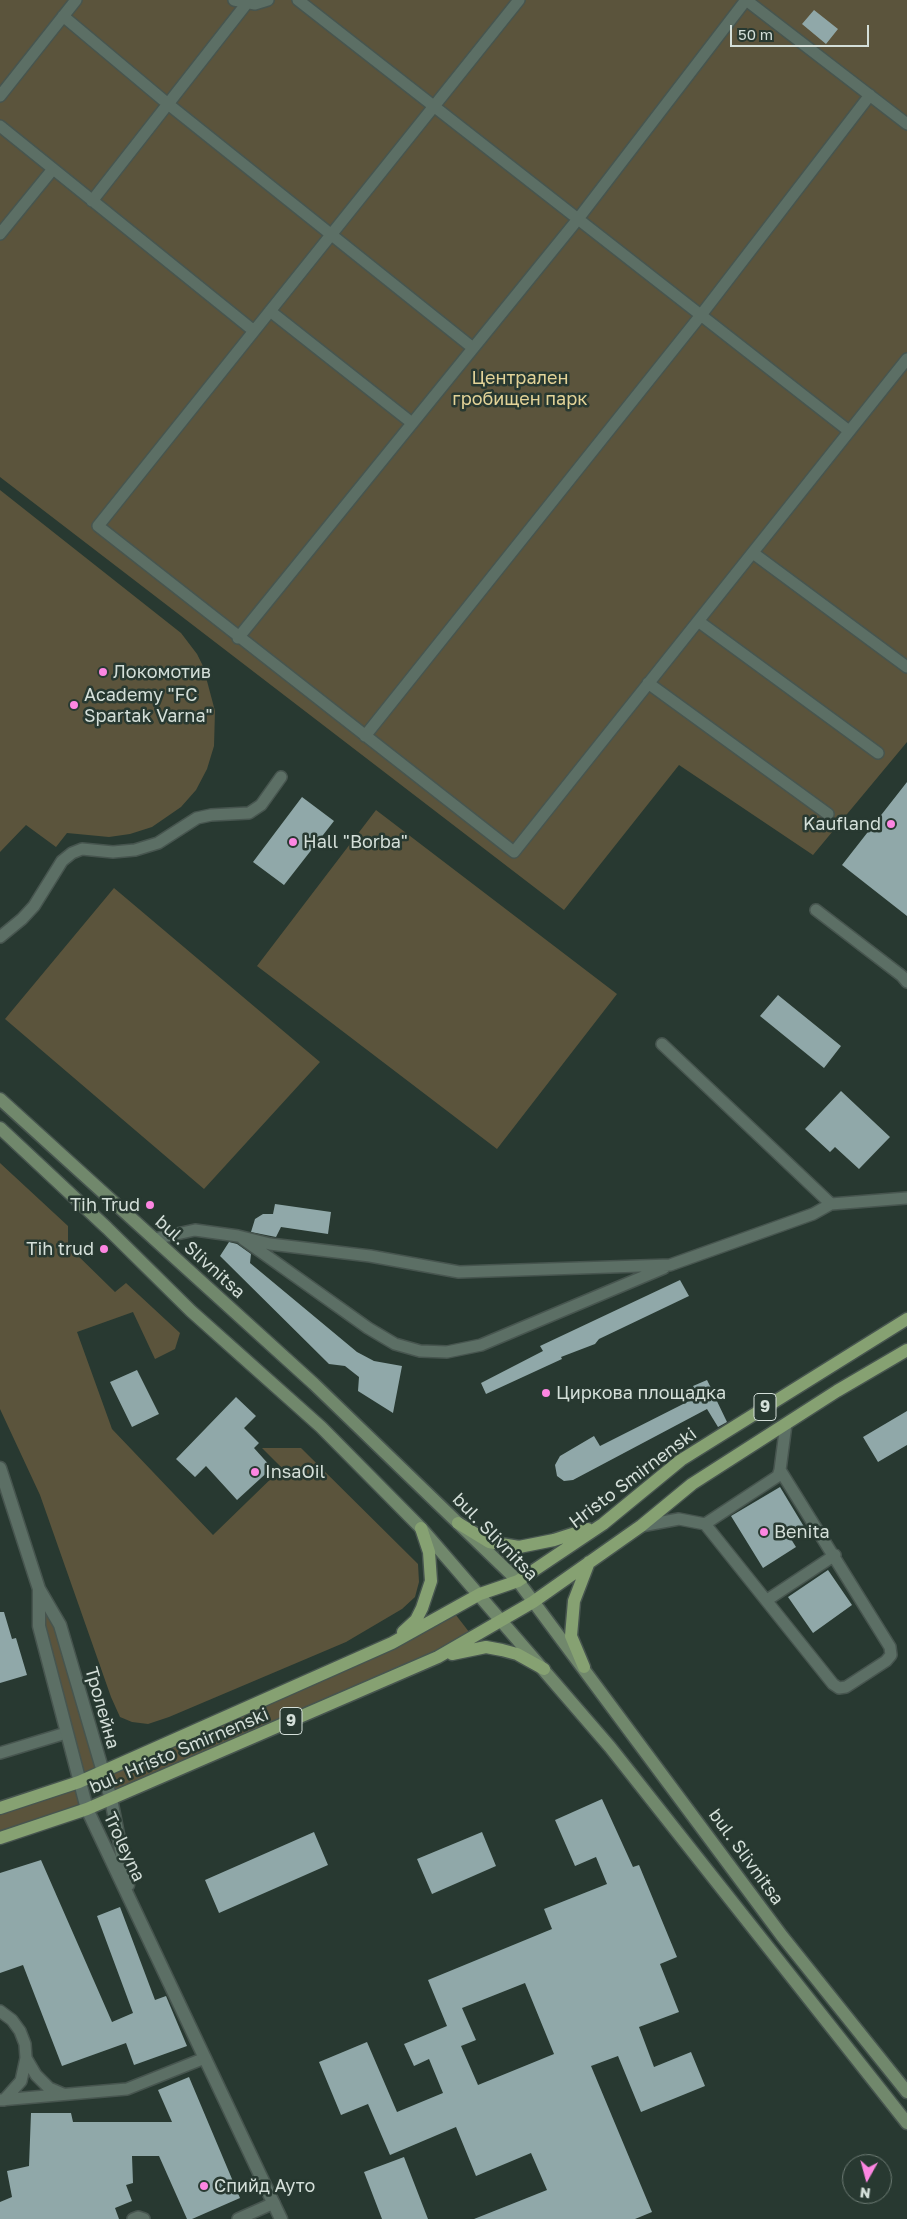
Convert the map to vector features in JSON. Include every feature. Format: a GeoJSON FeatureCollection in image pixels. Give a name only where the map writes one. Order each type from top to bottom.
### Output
{"type":"FeatureCollection","features":[{"type":"Feature","properties":{"kind":"main road","name":"bul. Slivnitsa"},"geometry":{"type":"LineString","coordinates":[[0,1099],[314,1384],[518,1582],[584,1667],[782,1936],[907,2092]]}},
{"type":"Feature","properties":{"kind":"main road"},"geometry":{"type":"LineString","coordinates":[[0,1128],[107,1228],[191,1311],[320,1427],[421,1528],[480,1594],[610,1747],[907,2123]]}},
{"type":"Feature","properties":{"kind":"main road","name":"Hristo Smirnenski"},"geometry":{"type":"LineString","coordinates":[[480,1594],[518,1582],[602,1524],[681,1460],[907,1319]]}},
{"type":"Feature","properties":{"kind":"main road","name":"9"},"geometry":{"type":"LineString","coordinates":[[502,1620],[533,1602],[641,1526],[692,1484],[907,1350]]}},
{"type":"Feature","properties":{"kind":"main road"},"geometry":{"type":"LineString","coordinates":[[458,1523],[489,1542],[519,1547],[554,1540],[602,1524]]}},
{"type":"Feature","properties":{"kind":"main road"},"geometry":{"type":"LineString","coordinates":[[392,1643],[416,1620],[428,1593],[431,1569],[429,1552],[421,1528]]}},
{"type":"Feature","properties":{"kind":"main road"},"geometry":{"type":"LineString","coordinates":[[584,1667],[571,1636],[574,1601],[589,1562]]}},
{"type":"Feature","properties":{"kind":"main road","name":"bul. Hristo Smirnenski"},"geometry":{"type":"LineString","coordinates":[[0,1808],[79,1782],[392,1643],[480,1594]]}},
{"type":"Feature","properties":{"kind":"main road","name":"bul. Hristo Smirnenski"},"geometry":{"type":"LineString","coordinates":[[0,1838],[87,1809],[438,1657],[502,1620]]}},
{"type":"Feature","properties":{"kind":"main road"},"geometry":{"type":"LineString","coordinates":[[438,1657],[486,1647],[517,1654],[544,1669]]}},
{"type":"Feature","properties":{"kind":"street","name":"Troleyna"},"geometry":{"type":"LineString","coordinates":[[0,1468],[39,1589],[39,1626],[87,1809],[281,2219]]}},
{"type":"Feature","properties":{"kind":"street","name":"Тролейна"},"geometry":{"type":"LineString","coordinates":[[39,1589],[60,1625],[111,1799],[130,1901]]}},
{"type":"Feature","properties":{"kind":"lane"},"geometry":{"type":"LineString","coordinates":[[0,96],[76,0]]}},
{"type":"Feature","properties":{"kind":"lane"},"geometry":{"type":"LineString","coordinates":[[234,0],[246,3],[268,0]]}},
{"type":"Feature","properties":{"kind":"lane"},"geometry":{"type":"LineString","coordinates":[[298,0],[850,431]]}},
{"type":"Feature","properties":{"kind":"lane"},"geometry":{"type":"LineString","coordinates":[[519,0],[98,526],[238,638],[514,852],[907,359]]}},
{"type":"Feature","properties":{"kind":"lane"},"geometry":{"type":"LineString","coordinates":[[238,638],[578,219],[746,0],[907,124]]}},
{"type":"Feature","properties":{"kind":"lane"},"geometry":{"type":"LineString","coordinates":[[92,201],[246,3]]}},
{"type":"Feature","properties":{"kind":"lane"},"geometry":{"type":"LineString","coordinates":[[63,16],[168,104],[473,348]]}},
{"type":"Feature","properties":{"kind":"lane"},"geometry":{"type":"LineString","coordinates":[[365,736],[701,315],[870,95]]}},
{"type":"Feature","properties":{"kind":"lane"},"geometry":{"type":"LineString","coordinates":[[0,126],[254,331]]}},
{"type":"Feature","properties":{"kind":"lane"},"geometry":{"type":"LineString","coordinates":[[0,234],[53,169]]}},
{"type":"Feature","properties":{"kind":"lane"},"geometry":{"type":"LineString","coordinates":[[270,311],[412,423]]}},
{"type":"Feature","properties":{"kind":"lane"},"geometry":{"type":"LineString","coordinates":[[752,553],[907,667]]}},
{"type":"Feature","properties":{"kind":"lane"},"geometry":{"type":"LineString","coordinates":[[698,621],[878,753]]}},
{"type":"Feature","properties":{"kind":"lane"},"geometry":{"type":"LineString","coordinates":[[648,683],[828,814]]}},
{"type":"Feature","properties":{"kind":"lane"},"geometry":{"type":"LineString","coordinates":[[0,937],[22,919],[34,906],[62,861],[72,853],[82,849],[113,852],[135,850],[158,843],[198,818],[248,812],[261,805],[281,777]]}},
{"type":"Feature","properties":{"kind":"lane"},"geometry":{"type":"LineString","coordinates":[[816,910],[902,976],[907,982]]}},
{"type":"Feature","properties":{"kind":"lane"},"geometry":{"type":"LineString","coordinates":[[662,1044],[831,1204]]}},
{"type":"Feature","properties":{"kind":"lane"},"geometry":{"type":"LineString","coordinates":[[238,1236],[368,1328],[395,1344],[420,1351],[447,1352],[481,1346],[670,1265],[813,1214],[831,1204],[907,1198]]}},
{"type":"Feature","properties":{"kind":"lane"},"geometry":{"type":"LineString","coordinates":[[154,1239],[195,1230],[238,1236],[270,1244],[370,1256],[459,1272],[670,1265]]}},
{"type":"Feature","properties":{"kind":"lane"},"geometry":{"type":"LineString","coordinates":[[705,1524],[778,1476],[786,1424]]}},
{"type":"Feature","properties":{"kind":"lane"},"geometry":{"type":"LineString","coordinates":[[641,1526],[679,1519],[705,1524],[832,1684],[839,1688],[846,1687],[886,1661],[891,1655],[890,1647],[835,1555],[780,1470]]}},
{"type":"Feature","properties":{"kind":"lane"},"geometry":{"type":"LineString","coordinates":[[767,1600],[835,1555]]}},
{"type":"Feature","properties":{"kind":"lane"},"geometry":{"type":"LineString","coordinates":[[0,1753],[66,1732]]}},
{"type":"Feature","properties":{"kind":"lane"},"geometry":{"type":"LineString","coordinates":[[0,2011],[12,2020],[20,2031],[25,2044],[26,2058],[20,2081],[2,2100]]}},
{"type":"Feature","properties":{"kind":"lane"},"geometry":{"type":"LineString","coordinates":[[26,2058],[36,2075],[49,2088],[66,2095]]}},
{"type":"Feature","properties":{"kind":"lane"},"geometry":{"type":"LineString","coordinates":[[2,2100],[127,2089],[205,2058]]}},
{"type":"Feature","properties":{"kind":"lane"},"geometry":{"type":"LineString","coordinates":[[238,2219],[274,2203]]}},
{"type":"Feature","properties":{"kind":"lane"},"geometry":{"type":"LineString","coordinates":[[134,2219],[138,2217],[144,2219]]}},
{"type":"Feature","properties":{"kind":"green space","name":"Централен гробищен парк"},"geometry":{"type":"Polygon","coordinates":[[[0,0],[907,0],[907,742],[813,855],[679,765],[564,910],[0,477],[0,0]]]}},
{"type":"Feature","properties":{"kind":"green space","name":"Локомотив"},"geometry":{"type":"Polygon","coordinates":[[[0,490],[181,633],[197,654],[203,666],[215,711],[214,746],[207,769],[196,790],[181,807],[152,827],[130,834],[109,837],[67,833],[56,847],[26,825],[0,852],[0,490]]]}},
{"type":"Feature","properties":{"kind":"green space"},"geometry":{"type":"Polygon","coordinates":[[[376,810],[617,994],[497,1149],[257,966],[376,810]]]}},
{"type":"Feature","properties":{"kind":"green space"},"geometry":{"type":"Polygon","coordinates":[[[114,888],[320,1062],[204,1189],[5,1019],[114,888]]]}},
{"type":"Feature","properties":{"kind":"green space"},"geometry":{"type":"Polygon","coordinates":[[[0,1163],[68,1226],[68,1246],[115,1292],[126,1283],[180,1333],[175,1349],[155,1359],[133,1312],[77,1332],[112,1429],[213,1535],[282,1468],[262,1448],[301,1448],[418,1564],[419,1582],[415,1597],[402,1609],[346,1642],[169,1717],[148,1724],[132,1722],[120,1717],[111,1697],[40,1495],[0,1409],[0,1163]]]}},
{"type":"Feature","properties":{"kind":"green space"},"geometry":{"type":"Polygon","coordinates":[[[43,1595],[60,1625],[102,1771],[79,1782],[39,1626],[43,1595]]]}},
{"type":"Feature","properties":{"kind":"green space"},"geometry":{"type":"Polygon","coordinates":[[[452,1610],[473,1637],[111,1799],[102,1771],[452,1610]]]}},
{"type":"Feature","properties":{"kind":"green space"},"geometry":{"type":"Polygon","coordinates":[[[79,1782],[87,1809],[0,1838],[0,1808],[79,1782]]]}},
{"type":"Feature","properties":{"kind":"building"},"geometry":{"type":"Polygon","coordinates":[[[814,10],[838,29],[826,44],[802,24],[814,10]]]}},
{"type":"Feature","properties":{"kind":"building","name":"Kaufland"},"geometry":{"type":"Polygon","coordinates":[[[907,782],[907,916],[842,865],[907,782]]]}},
{"type":"Feature","properties":{"kind":"building","name":"Hall \"Borba\""},"geometry":{"type":"Polygon","coordinates":[[[302,797],[334,821],[284,885],[253,862],[302,797]]]}},
{"type":"Feature","properties":{"kind":"building"},"geometry":{"type":"Polygon","coordinates":[[[778,995],[841,1046],[824,1068],[760,1016],[778,995]]]}},
{"type":"Feature","properties":{"kind":"building"},"geometry":{"type":"Polygon","coordinates":[[[841,1091],[890,1137],[859,1169],[835,1147],[830,1152],[805,1129],[841,1091]]]}},
{"type":"Feature","properties":{"kind":"building"},"geometry":{"type":"Polygon","coordinates":[[[275,1204],[331,1212],[328,1234],[281,1227],[276,1237],[251,1232],[255,1219],[263,1214],[273,1214],[275,1204]]]}},
{"type":"Feature","properties":{"kind":"building"},"geometry":{"type":"Polygon","coordinates":[[[229,1242],[237,1244],[251,1254],[250,1263],[357,1352],[374,1361],[402,1366],[393,1413],[358,1391],[359,1377],[345,1366],[329,1364],[220,1256],[229,1242]]]}},
{"type":"Feature","properties":{"kind":"building"},"geometry":{"type":"Polygon","coordinates":[[[680,1280],[689,1296],[599,1339],[595,1344],[561,1357],[562,1359],[486,1394],[481,1383],[543,1351],[540,1346],[680,1280]]]}},
{"type":"Feature","properties":{"kind":"building"},"geometry":{"type":"Polygon","coordinates":[[[137,1370],[159,1414],[132,1427],[110,1382],[137,1370]]]}},
{"type":"Feature","properties":{"kind":"building"},"geometry":{"type":"Polygon","coordinates":[[[707,1380],[712,1390],[715,1388],[714,1395],[727,1422],[718,1427],[707,1409],[573,1480],[564,1481],[557,1476],[555,1465],[560,1456],[594,1436],[600,1446],[699,1396],[693,1386],[707,1380]]]}},
{"type":"Feature","properties":{"kind":"building"},"geometry":{"type":"Polygon","coordinates":[[[236,1397],[256,1416],[244,1428],[259,1443],[254,1448],[272,1468],[237,1500],[206,1466],[195,1477],[176,1459],[236,1397]]]}},
{"type":"Feature","properties":{"kind":"building"},"geometry":{"type":"Polygon","coordinates":[[[907,1411],[907,1445],[878,1462],[863,1437],[907,1411]]]}},
{"type":"Feature","properties":{"kind":"building","name":"Benita"},"geometry":{"type":"Polygon","coordinates":[[[780,1487],[806,1530],[791,1539],[796,1547],[763,1568],[731,1516],[780,1487]]]}},
{"type":"Feature","properties":{"kind":"building"},"geometry":{"type":"Polygon","coordinates":[[[828,1570],[852,1605],[813,1633],[788,1597],[828,1570]]]}},
{"type":"Feature","properties":{"kind":"building"},"geometry":{"type":"Polygon","coordinates":[[[0,1612],[4,1612],[12,1639],[16,1638],[27,1675],[0,1683],[0,1612]]]}},
{"type":"Feature","properties":{"kind":"building"},"geometry":{"type":"Polygon","coordinates":[[[602,1799],[633,1867],[639,1865],[677,1957],[660,1964],[679,2012],[639,2027],[654,2067],[691,2052],[705,2086],[641,2112],[618,2056],[591,2066],[652,2212],[635,2219],[474,2219],[547,2190],[531,2153],[476,2176],[456,2127],[390,2155],[368,2104],[341,2115],[319,2062],[367,2042],[397,2112],[443,2093],[429,2059],[414,2066],[404,2044],[447,2026],[428,1980],[552,1929],[544,1909],[607,1884],[596,1857],[575,1866],[555,1820],[602,1799]],[[525,1983],[462,2008],[476,2040],[461,2046],[478,2085],[554,2054],[525,1983]]]}},
{"type":"Feature","properties":{"kind":"building"},"geometry":{"type":"Polygon","coordinates":[[[314,1832],[328,1865],[219,1913],[205,1880],[314,1832]]]}},
{"type":"Feature","properties":{"kind":"building"},"geometry":{"type":"Polygon","coordinates":[[[482,1832],[496,1866],[432,1894],[417,1859],[482,1832]]]}},
{"type":"Feature","properties":{"kind":"building"},"geometry":{"type":"Polygon","coordinates":[[[41,1860],[112,2022],[133,2013],[97,1916],[120,1907],[155,2000],[166,1996],[187,2046],[134,2065],[126,2043],[62,2066],[23,1965],[0,1973],[0,1873],[41,1860]]]}},
{"type":"Feature","properties":{"kind":"building"},"geometry":{"type":"Polygon","coordinates":[[[189,2077],[240,2198],[192,2219],[187,2219],[159,2156],[132,2156],[133,2183],[126,2185],[132,2201],[115,2208],[119,2219],[0,2219],[0,2202],[12,2197],[7,2171],[29,2166],[31,2113],[71,2113],[73,2122],[172,2122],[158,2090],[189,2077]]]}},
{"type":"Feature","properties":{"kind":"building"},"geometry":{"type":"Polygon","coordinates":[[[404,2157],[428,2219],[382,2219],[364,2172],[404,2157]]]}},
{"type":"Feature","properties":{"kind":"place","name":"Локомотив"},"geometry":{"type":"Point","coordinates":[103,672]}},
{"type":"Feature","properties":{"kind":"place","name":"Academy \"FC Spartak Varna\""},"geometry":{"type":"Point","coordinates":[74,705]}},
{"type":"Feature","properties":{"kind":"place","name":"Kaufland"},"geometry":{"type":"Point","coordinates":[891,824]}},
{"type":"Feature","properties":{"kind":"place","name":"Hall \"Borba\""},"geometry":{"type":"Point","coordinates":[293,842]}},
{"type":"Feature","properties":{"kind":"place","name":"Tih Trud"},"geometry":{"type":"Point","coordinates":[150,1205]}},
{"type":"Feature","properties":{"kind":"place","name":"Tih trud"},"geometry":{"type":"Point","coordinates":[104,1249]}},
{"type":"Feature","properties":{"kind":"place","name":"Циркова площадка"},"geometry":{"type":"Point","coordinates":[546,1393]}},
{"type":"Feature","properties":{"kind":"place","name":"InsaOil"},"geometry":{"type":"Point","coordinates":[255,1472]}},
{"type":"Feature","properties":{"kind":"place","name":"Benita"},"geometry":{"type":"Point","coordinates":[764,1532]}},
{"type":"Feature","properties":{"kind":"place","name":"Спийд Ауто"},"geometry":{"type":"Point","coordinates":[204,2186]}}]}
